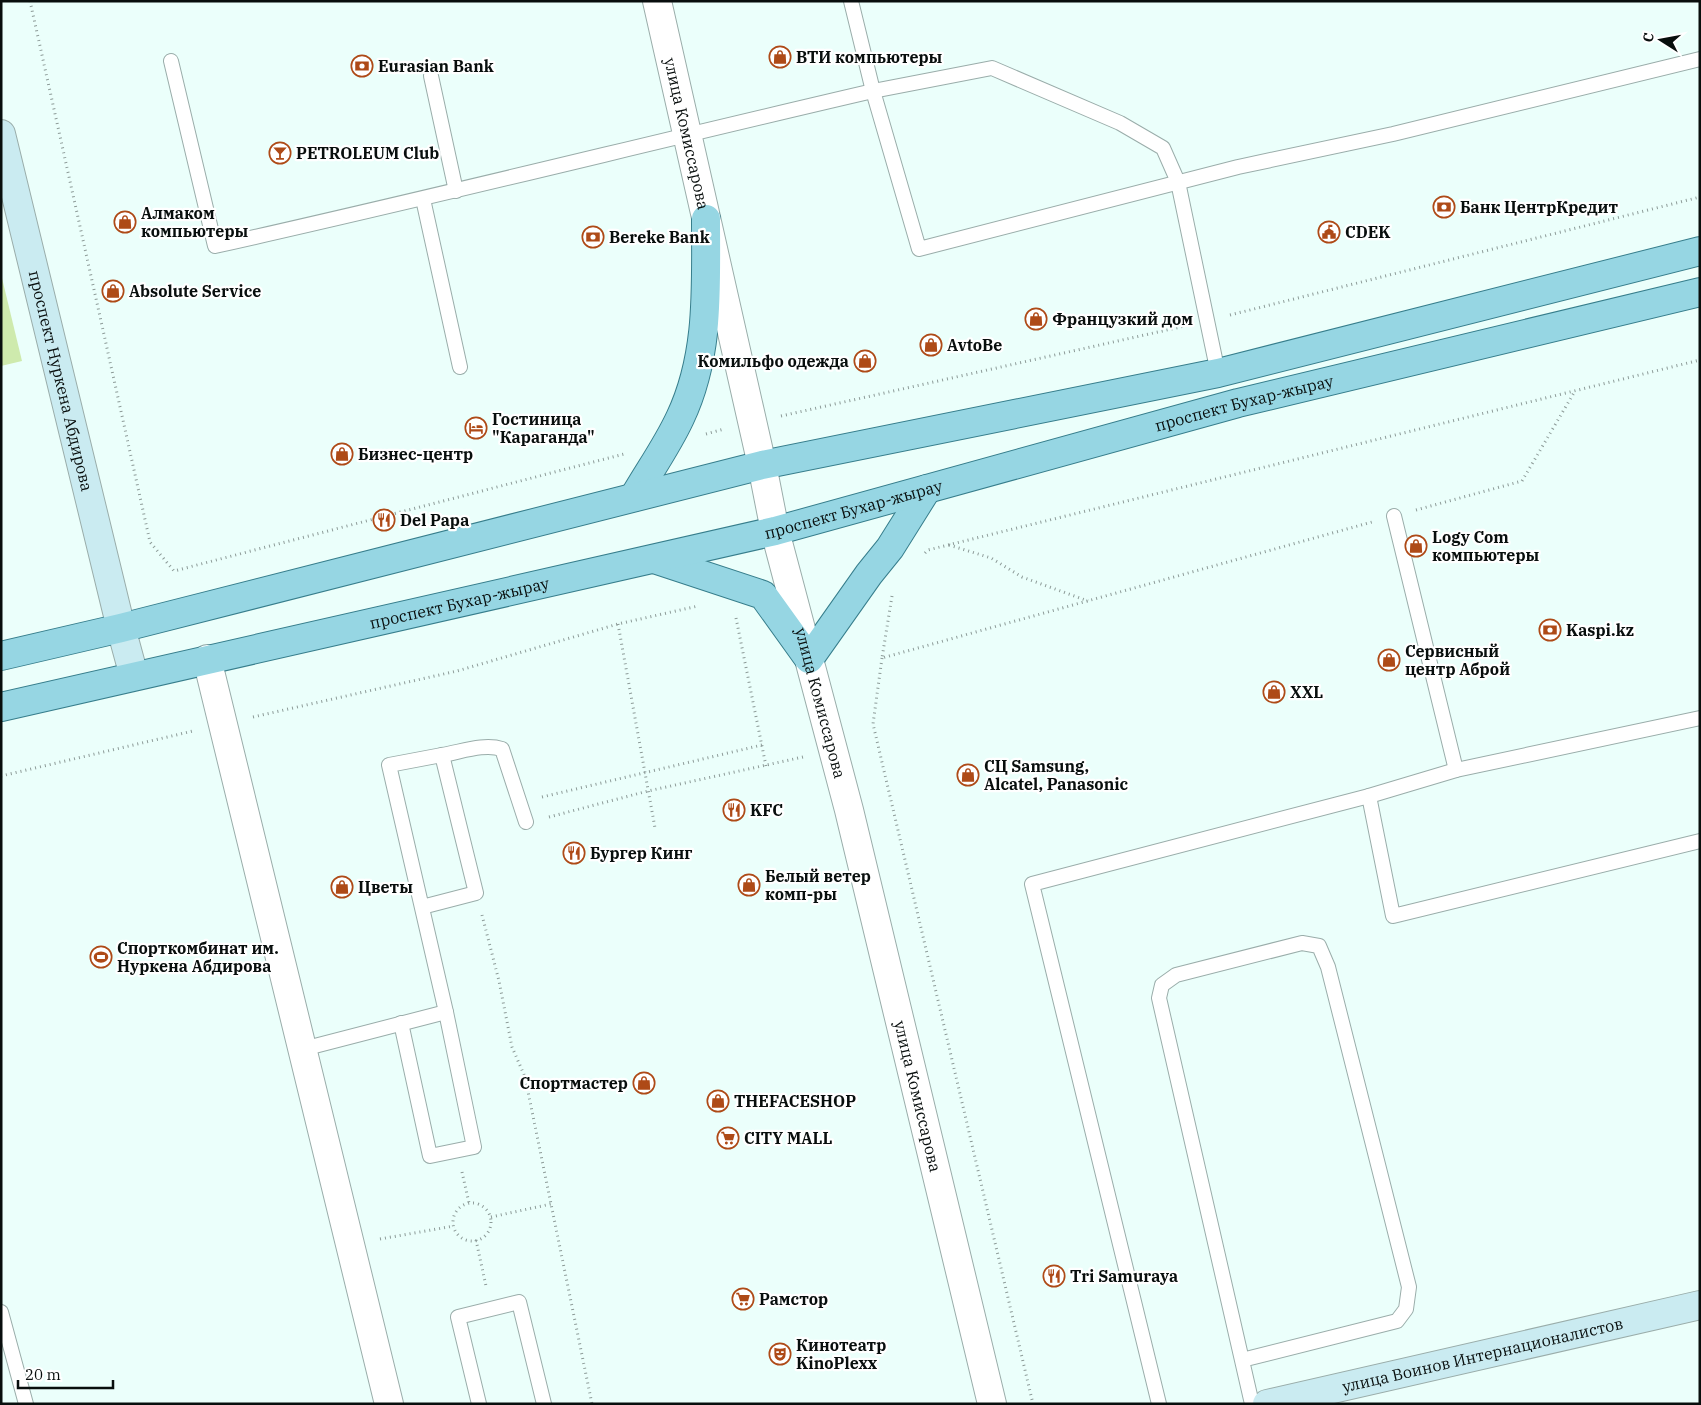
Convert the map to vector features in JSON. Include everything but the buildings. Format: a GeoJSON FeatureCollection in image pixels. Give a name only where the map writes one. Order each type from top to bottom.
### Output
{"type":"FeatureCollection","features":[{"type":"Feature","properties":{"kind":"main road","name":"проспект Нуркена Абдирова"},"geometry":{"type":"LineString","coordinates":[[1,134],[134,676]]}},
{"type":"Feature","properties":{"kind":"main road"},"geometry":{"type":"LineString","coordinates":[[634,498],[680,418],[698,368],[706,319],[706,219]]}},
{"type":"Feature","properties":{"kind":"main road"},"geometry":{"type":"LineString","coordinates":[[1,656],[121,628],[762,465],[1218,373],[1700,251]]}},
{"type":"Feature","properties":{"kind":"main road","name":"проспект Бухар-жырау"},"geometry":{"type":"LineString","coordinates":[[1,706],[776,531],[1238,403],[1700,292]]}},
{"type":"Feature","properties":{"kind":"main road"},"geometry":{"type":"LineString","coordinates":[[654,559],[763,595],[810,659],[868,574],[890,548],[927,489]]}},
{"type":"Feature","properties":{"kind":"main road","name":"улица Воинов Интернационалистов"},"geometry":{"type":"LineString","coordinates":[[1267,1404],[1700,1305]]}},
{"type":"Feature","properties":{"kind":"street","name":"улица Комиссарова"},"geometry":{"type":"LineString","coordinates":[[657,1],[776,531],[849,810],[992,1404]]}},
{"type":"Feature","properties":{"kind":"street"},"geometry":{"type":"LineString","coordinates":[[207,659],[389,1404]]}},
{"type":"Feature","properties":{"kind":"lane"},"geometry":{"type":"LineString","coordinates":[[851,1],[873,91],[919,249],[1238,167],[1402,132],[1700,58]]}},
{"type":"Feature","properties":{"kind":"lane"},"geometry":{"type":"LineString","coordinates":[[171,62],[215,246],[423,199],[687,134],[873,91],[992,68],[1120,123],[1163,148],[1178,182],[1218,373]]}},
{"type":"Feature","properties":{"kind":"lane"},"geometry":{"type":"LineString","coordinates":[[431,76],[456,191]]}},
{"type":"Feature","properties":{"kind":"lane"},"geometry":{"type":"LineString","coordinates":[[423,199],[460,367]]}},
{"type":"Feature","properties":{"kind":"lane"},"geometry":{"type":"LineString","coordinates":[[1394,516],[1456,770]]}},
{"type":"Feature","properties":{"kind":"lane"},"geometry":{"type":"LineString","coordinates":[[1159,1404],[1032,884],[1369,796],[1456,770],[1700,718]]}},
{"type":"Feature","properties":{"kind":"lane"},"geometry":{"type":"LineString","coordinates":[[401,1023],[430,1156],[474,1146],[446,1012],[389,765],[486,746],[495,746],[502,749],[526,822]]}},
{"type":"Feature","properties":{"kind":"lane"},"geometry":{"type":"LineString","coordinates":[[422,907],[476,893],[442,755]]}},
{"type":"Feature","properties":{"kind":"lane"},"geometry":{"type":"LineString","coordinates":[[1369,796],[1393,916],[1700,841]]}},
{"type":"Feature","properties":{"kind":"lane"},"geometry":{"type":"LineString","coordinates":[[1242,1360],[1396,1322],[1406,1308],[1409,1286],[1328,967],[1319,946],[1302,944],[1176,974],[1162,984],[1159,998],[1252,1404]]}},
{"type":"Feature","properties":{"kind":"lane"},"geometry":{"type":"LineString","coordinates":[[303,1048],[446,1012]]}},
{"type":"Feature","properties":{"kind":"lane"},"geometry":{"type":"LineString","coordinates":[[479,1404],[458,1317],[519,1302],[544,1404]]}},
{"type":"Feature","properties":{"kind":"lane"},"geometry":{"type":"LineString","coordinates":[[1,1312],[26,1404]]}},
{"type":"Feature","properties":{"kind":"path"},"geometry":{"type":"LineString","coordinates":[[30,1],[150,542],[174,571],[666,443],[752,423]]}},
{"type":"Feature","properties":{"kind":"path"},"geometry":{"type":"LineString","coordinates":[[922,555],[928,550],[1700,360]]}},
{"type":"Feature","properties":{"kind":"path"},"geometry":{"type":"LineString","coordinates":[[882,658],[1522,481],[1575,391]]}},
{"type":"Feature","properties":{"kind":"path"},"geometry":{"type":"LineString","coordinates":[[948,545],[991,558],[1022,577],[1088,601]]}},
{"type":"Feature","properties":{"kind":"path"},"geometry":{"type":"LineString","coordinates":[[892,595],[873,724],[1033,1404]]}},
{"type":"Feature","properties":{"kind":"path"},"geometry":{"type":"LineString","coordinates":[[1,776],[458,671],[618,624],[705,605]]}},
{"type":"Feature","properties":{"kind":"path"},"geometry":{"type":"LineString","coordinates":[[735,610],[766,766]]}},
{"type":"Feature","properties":{"kind":"path"},"geometry":{"type":"LineString","coordinates":[[618,624],[655,828]]}},
{"type":"Feature","properties":{"kind":"path"},"geometry":{"type":"LineString","coordinates":[[519,802],[762,744]]}},
{"type":"Feature","properties":{"kind":"path"},"geometry":{"type":"LineString","coordinates":[[526,822],[648,791],[834,751]]}},
{"type":"Feature","properties":{"kind":"path"},"geometry":{"type":"LineString","coordinates":[[476,893],[499,981],[512,1046],[525,1077],[592,1404]]}},
{"type":"Feature","properties":{"kind":"path"},"geometry":{"type":"LineString","coordinates":[[457,1150],[469,1203]]}},
{"type":"Feature","properties":{"kind":"path"},"geometry":{"type":"LineString","coordinates":[[469,1203],[486,1208],[490,1217],[491,1225],[489,1232],[476,1240],[466,1240],[460,1236],[454,1226],[455,1214],[463,1205],[469,1203]]}},
{"type":"Feature","properties":{"kind":"path"},"geometry":{"type":"LineString","coordinates":[[490,1217],[551,1204]]}},
{"type":"Feature","properties":{"kind":"path"},"geometry":{"type":"LineString","coordinates":[[350,1245],[454,1226]]}},
{"type":"Feature","properties":{"kind":"path"},"geometry":{"type":"LineString","coordinates":[[476,1240],[490,1309]]}},
{"type":"Feature","properties":{"kind":"green space"},"geometry":{"type":"Polygon","coordinates":[[[1,274],[22,361],[1,366],[1,274]]]}},
{"type":"Feature","properties":{"kind":"place","name":"ВТИ компьютеры"},"geometry":{"type":"Point","coordinates":[780,57]}},
{"type":"Feature","properties":{"kind":"place","name":"Eurasian Bank"},"geometry":{"type":"Point","coordinates":[362,66]}},
{"type":"Feature","properties":{"kind":"place","name":"PETROLEUM Club"},"geometry":{"type":"Point","coordinates":[280,153]}},
{"type":"Feature","properties":{"kind":"place","name":"Банк ЦентрКредит"},"geometry":{"type":"Point","coordinates":[1444,207]}},
{"type":"Feature","properties":{"kind":"place","name":"Алмаком компьютеры"},"geometry":{"type":"Point","coordinates":[125,222]}},
{"type":"Feature","properties":{"kind":"place","name":"CDEK"},"geometry":{"type":"Point","coordinates":[1329,232]}},
{"type":"Feature","properties":{"kind":"place","name":"Bereke Bank"},"geometry":{"type":"Point","coordinates":[593,237]}},
{"type":"Feature","properties":{"kind":"place","name":"Absolute Service"},"geometry":{"type":"Point","coordinates":[113,291]}},
{"type":"Feature","properties":{"kind":"place","name":"Французкий дом"},"geometry":{"type":"Point","coordinates":[1036,319]}},
{"type":"Feature","properties":{"kind":"place","name":"AvtoBe"},"geometry":{"type":"Point","coordinates":[931,345]}},
{"type":"Feature","properties":{"kind":"place","name":"Комильфо одежда"},"geometry":{"type":"Point","coordinates":[865,361]}},
{"type":"Feature","properties":{"kind":"place","name":"Гостиница \"Караганда\""},"geometry":{"type":"Point","coordinates":[476,428]}},
{"type":"Feature","properties":{"kind":"place","name":"Бизнес-центр"},"geometry":{"type":"Point","coordinates":[342,454]}},
{"type":"Feature","properties":{"kind":"place","name":"Del Papa"},"geometry":{"type":"Point","coordinates":[384,520]}},
{"type":"Feature","properties":{"kind":"place","name":"Logy Com компьютеры"},"geometry":{"type":"Point","coordinates":[1416,546]}},
{"type":"Feature","properties":{"kind":"place","name":"Kaspi.kz"},"geometry":{"type":"Point","coordinates":[1550,630]}},
{"type":"Feature","properties":{"kind":"place","name":"Сервисный центр Аброй"},"geometry":{"type":"Point","coordinates":[1389,660]}},
{"type":"Feature","properties":{"kind":"place","name":"XXL"},"geometry":{"type":"Point","coordinates":[1274,692]}},
{"type":"Feature","properties":{"kind":"place","name":"СЦ Samsung, Alcatel, Panasonic"},"geometry":{"type":"Point","coordinates":[968,775]}},
{"type":"Feature","properties":{"kind":"place","name":"KFC"},"geometry":{"type":"Point","coordinates":[734,810]}},
{"type":"Feature","properties":{"kind":"place","name":"Бургер Кинг"},"geometry":{"type":"Point","coordinates":[574,853]}},
{"type":"Feature","properties":{"kind":"place","name":"Белый ветер комп-ры"},"geometry":{"type":"Point","coordinates":[749,885]}},
{"type":"Feature","properties":{"kind":"place","name":"Цветы"},"geometry":{"type":"Point","coordinates":[342,887]}},
{"type":"Feature","properties":{"kind":"place","name":"Спорткомбинат им. Нуркена Абдирова"},"geometry":{"type":"Point","coordinates":[101,957]}},
{"type":"Feature","properties":{"kind":"place","name":"Спортмастер"},"geometry":{"type":"Point","coordinates":[644,1083]}},
{"type":"Feature","properties":{"kind":"place","name":"THEFACESHOP"},"geometry":{"type":"Point","coordinates":[718,1101]}},
{"type":"Feature","properties":{"kind":"place","name":"CITY MALL"},"geometry":{"type":"Point","coordinates":[728,1138]}},
{"type":"Feature","properties":{"kind":"place","name":"Tri Samuraya"},"geometry":{"type":"Point","coordinates":[1054,1276]}},
{"type":"Feature","properties":{"kind":"place","name":"Рамстор"},"geometry":{"type":"Point","coordinates":[743,1299]}},
{"type":"Feature","properties":{"kind":"place","name":"Кинотеатр KinoPlexx"},"geometry":{"type":"Point","coordinates":[780,1354]}}]}
